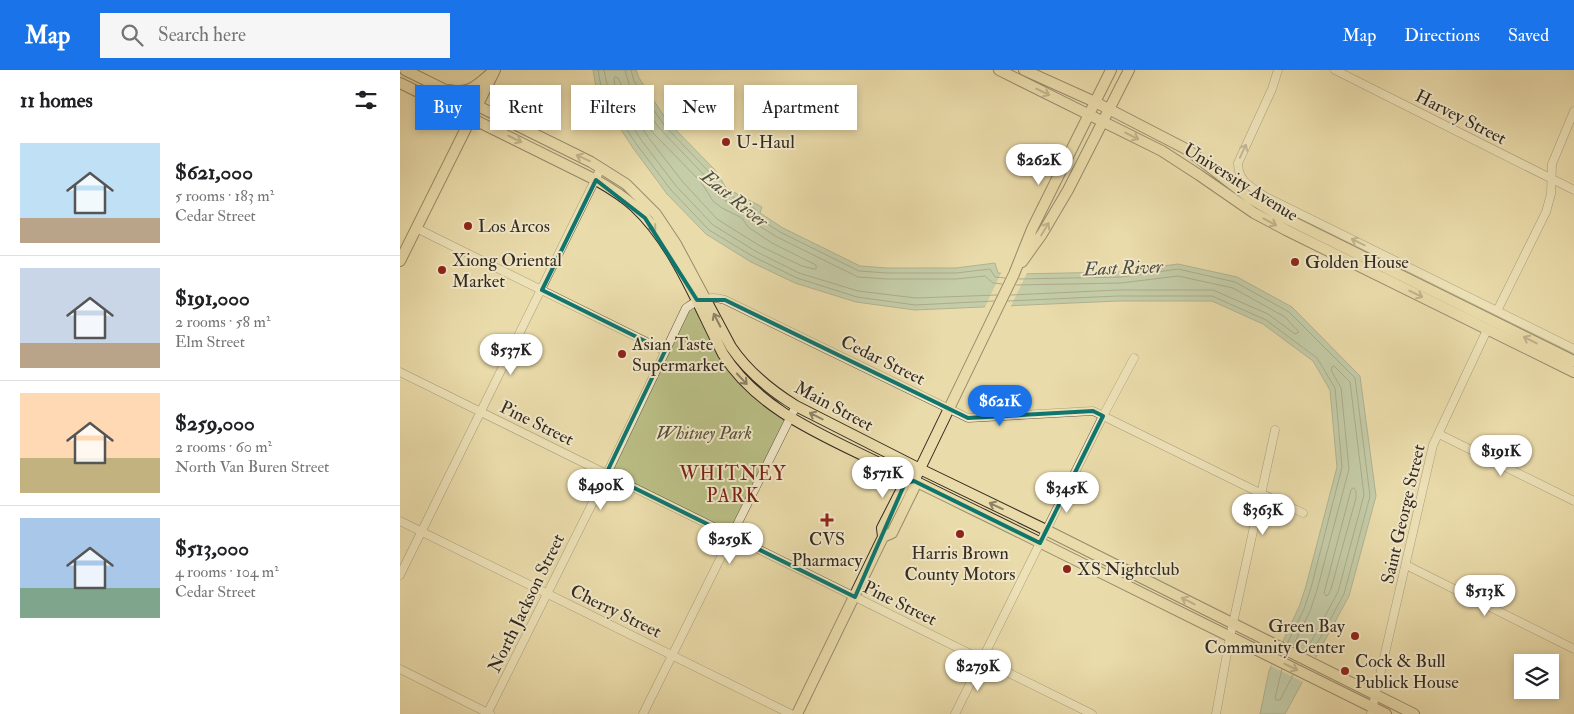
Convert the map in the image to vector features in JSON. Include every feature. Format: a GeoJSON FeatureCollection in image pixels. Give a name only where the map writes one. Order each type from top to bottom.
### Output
{"type":"FeatureCollection","features":[{"type":"Feature","properties":{"kind":"main road","name":"Main Street"},"geometry":{"type":"LineString","coordinates":[[405,70],[435,85]]}},
{"type":"Feature","properties":{"kind":"main road"},"geometry":{"type":"LineString","coordinates":[[477,85],[495,70]]}},
{"type":"Feature","properties":{"kind":"main road"},"geometry":{"type":"LineString","coordinates":[[480,100],[495,70]]}},
{"type":"Feature","properties":{"kind":"main road","name":"University Avenue"},"geometry":{"type":"LineString","coordinates":[[999,70],[1089,114],[1180,162],[1266,220],[1574,372]]}},
{"type":"Feature","properties":{"kind":"main road","name":"University Avenue"},"geometry":{"type":"LineString","coordinates":[[1024,70],[1095,102],[1188,150],[1251,199],[1275,213],[1574,361]]}},
{"type":"Feature","properties":{"kind":"main road"},"geometry":{"type":"LineString","coordinates":[[797,714],[883,537],[882,528],[905,483],[914,481],[920,469],[1016,269],[1032,229],[1111,70]]}},
{"type":"Feature","properties":{"kind":"main road"},"geometry":{"type":"LineString","coordinates":[[1016,269],[1042,234],[1068,190],[1129,70]]}},
{"type":"Feature","properties":{"kind":"main road","name":"Main Street"},"geometry":{"type":"LineString","coordinates":[[400,84],[415,91]]}},
{"type":"Feature","properties":{"kind":"main road","name":"Main Street"},"geometry":{"type":"LineString","coordinates":[[480,107],[602,168],[626,184],[641,198],[656,214],[676,244],[702,299],[718,344],[732,368],[759,395],[790,418],[1307,675],[1372,711],[1386,714]]}},
{"type":"Feature","properties":{"kind":"main road","name":"Main Street"},"geometry":{"type":"LineString","coordinates":[[480,122],[596,180],[625,198],[660,236],[739,359],[767,388],[796,406],[920,469],[1414,714]]}},
{"type":"Feature","properties":{"kind":"main road"},"geometry":{"type":"LineString","coordinates":[[400,261],[465,130]]}},
{"type":"Feature","properties":{"kind":"street"},"geometry":{"type":"LineString","coordinates":[[1278,70],[1268,98],[1238,163],[1238,172],[1242,180],[1264,196],[1574,349]]}},
{"type":"Feature","properties":{"kind":"street","name":"Harvey Street"},"geometry":{"type":"LineString","coordinates":[[1335,70],[1574,190]]}},
{"type":"Feature","properties":{"kind":"street"},"geometry":{"type":"LineString","coordinates":[[1498,311],[1546,212],[1550,194],[1552,164],[1574,111]]}},
{"type":"Feature","properties":{"kind":"street"},"geometry":{"type":"LineString","coordinates":[[400,575],[602,168]]}},
{"type":"Feature","properties":{"kind":"street"},"geometry":{"type":"LineString","coordinates":[[416,228],[665,350]]}},
{"type":"Feature","properties":{"kind":"street","name":"Cedar Street"},"geometry":{"type":"LineString","coordinates":[[702,299],[712,297],[725,300],[968,418],[1093,411],[1303,513]]}},
{"type":"Feature","properties":{"kind":"street","name":"North Jackson Street"},"geometry":{"type":"LineString","coordinates":[[488,714],[686,308],[702,299]]}},
{"type":"Feature","properties":{"kind":"street","name":"Saint George Street"},"geometry":{"type":"LineString","coordinates":[[1372,711],[1433,445],[1487,330]]}},
{"type":"Feature","properties":{"kind":"street"},"geometry":{"type":"LineString","coordinates":[[955,714],[1103,416],[1134,358]]}},
{"type":"Feature","properties":{"kind":"street","name":"Pine Street"},"geometry":{"type":"LineString","coordinates":[[400,372],[1092,714]]}},
{"type":"Feature","properties":{"kind":"street"},"geometry":{"type":"LineString","coordinates":[[643,714],[796,406]]}},
{"type":"Feature","properties":{"kind":"street"},"geometry":{"type":"LineString","coordinates":[[1216,714],[1230,637],[1275,430]]}},
{"type":"Feature","properties":{"kind":"street"},"geometry":{"type":"LineString","coordinates":[[1439,434],[1574,501]]}},
{"type":"Feature","properties":{"kind":"street","name":"Cherry Street"},"geometry":{"type":"LineString","coordinates":[[400,521],[791,714]]}},
{"type":"Feature","properties":{"kind":"street"},"geometry":{"type":"LineString","coordinates":[[1406,565],[1574,649]]}},
{"type":"Feature","properties":{"kind":"street"},"geometry":{"type":"LineString","coordinates":[[400,669],[488,714]]}},
{"type":"Feature","properties":{"kind":"highlighted area"},"geometry":{"type":"Polygon","coordinates":[[[596,180],[645,218],[697,300],[725,300],[968,418],[1093,411],[1103,416],[1040,543],[914,481],[905,483],[855,597],[606,474],[665,351],[542,290],[596,180]]]}},
{"type":"Feature","properties":{"kind":"green space","name":"Whitney Park"},"geometry":{"type":"Polygon","coordinates":[[[695,302],[750,377],[792,414],[732,536],[606,474],[686,308],[695,302]]]}},
{"type":"Feature","properties":{"kind":"water"},"geometry":{"type":"Polygon","coordinates":[[[593,70],[636,70],[644,85],[596,85],[593,70]]]}},
{"type":"Feature","properties":{"kind":"water","name":"East River"},"geometry":{"type":"Polygon","coordinates":[[[654,101],[664,116],[664,130],[676,130],[716,171],[726,188],[762,207],[760,213],[783,228],[860,266],[956,268],[995,263],[998,273],[1014,274],[1120,272],[1178,264],[1237,277],[1292,307],[1360,376],[1376,496],[1349,596],[1285,714],[1260,714],[1269,671],[1299,607],[1306,586],[1337,467],[1330,390],[1313,361],[1263,324],[1212,301],[1118,301],[915,310],[856,302],[795,283],[751,262],[706,234],[667,194],[621,130],[654,130],[654,101]]]}},
{"type":"Feature","properties":{"kind":"pier"},"geometry":{"type":"Polygon","coordinates":[[[1002,271],[1028,271],[1010,308],[984,309],[1002,271]]]}},
{"type":"Feature","properties":{"kind":"pier"},"geometry":{"type":"Polygon","coordinates":[[[1284,641],[1316,657],[1303,682],[1271,666],[1284,641]]]}},
{"type":"Feature","properties":{"kind":"place","name":"U-Haul"},"geometry":{"type":"Point","coordinates":[726,142]}},
{"type":"Feature","properties":{"kind":"place","name":"Los Arcos"},"geometry":{"type":"Point","coordinates":[468,226]}},
{"type":"Feature","properties":{"kind":"place","name":"Golden House"},"geometry":{"type":"Point","coordinates":[1295,262]}},
{"type":"Feature","properties":{"kind":"place","name":"Xiong Oriental Market"},"geometry":{"type":"Point","coordinates":[442,270]}},
{"type":"Feature","properties":{"kind":"place","name":"Asian Taste Supermarket"},"geometry":{"type":"Point","coordinates":[622,354]}},
{"type":"Feature","properties":{"kind":"place","name":"CVS Pharmacy"},"geometry":{"type":"Point","coordinates":[827,520]}},
{"type":"Feature","properties":{"kind":"place","name":"Harris Brown County Motors"},"geometry":{"type":"Point","coordinates":[960,534]}},
{"type":"Feature","properties":{"kind":"place","name":"XS Nightclub"},"geometry":{"type":"Point","coordinates":[1067,569]}},
{"type":"Feature","properties":{"kind":"place","name":"Green Bay Community Center"},"geometry":{"type":"Point","coordinates":[1355,636]}},
{"type":"Feature","properties":{"kind":"place","name":"Cock & Bull Publick House"},"geometry":{"type":"Point","coordinates":[1345,671]}},
{"type":"Feature","properties":{"kind":"district","name":"WHITNEY PARK"},"geometry":{"type":"Point","coordinates":[733,484]}}]}
